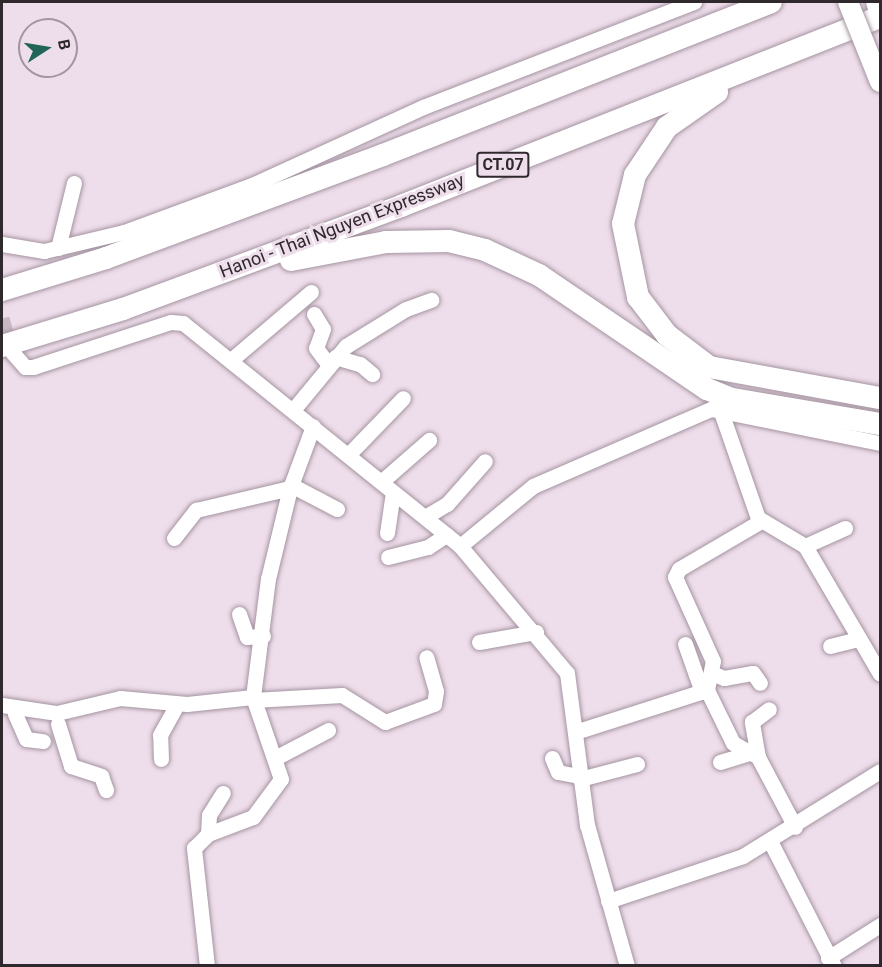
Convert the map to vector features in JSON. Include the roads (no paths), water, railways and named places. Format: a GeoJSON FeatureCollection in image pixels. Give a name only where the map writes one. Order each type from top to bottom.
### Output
{"type":"FeatureCollection","features":[{"type":"Feature","properties":{"kind":"highway"},"geometry":{"type":"LineString","coordinates":[[411,144],[478,104],[740,2]]}},
{"type":"Feature","properties":{"kind":"highway"},"geometry":{"type":"LineString","coordinates":[[2,290],[106,258],[411,144],[771,2]]}},
{"type":"Feature","properties":{"kind":"highway","name":"Hanoi - Thai Nguyen Expressway"},"geometry":{"type":"LineString","coordinates":[[7,349],[123,309],[880,15]]}},
{"type":"Feature","properties":{"kind":"highway"},"geometry":{"type":"LineString","coordinates":[[880,29],[708,95],[685,110],[643,159],[623,224],[638,297],[685,351],[709,367],[738,375],[880,398]]}},
{"type":"Feature","properties":{"kind":"highway"},"geometry":{"type":"LineString","coordinates":[[123,309],[341,248],[448,242],[513,259],[707,389],[732,399],[880,424]]}},
{"type":"Feature","properties":{"kind":"main road"},"geometry":{"type":"LineString","coordinates":[[848,2],[880,82]]}},
{"type":"Feature","properties":{"kind":"main road"},"geometry":{"type":"LineString","coordinates":[[876,2],[880,15]]}},
{"type":"Feature","properties":{"kind":"street"},"geometry":{"type":"LineString","coordinates":[[2,244],[58,248],[124,232],[252,185],[423,107],[694,2]]}},
{"type":"Feature","properties":{"kind":"street"},"geometry":{"type":"LineString","coordinates":[[58,248],[72,207],[74,183]]}},
{"type":"Feature","properties":{"kind":"street"},"geometry":{"type":"LineString","coordinates":[[231,360],[311,292]]}},
{"type":"Feature","properties":{"kind":"street"},"geometry":{"type":"LineString","coordinates":[[292,410],[331,361],[406,309],[431,300]]}},
{"type":"Feature","properties":{"kind":"street"},"geometry":{"type":"LineString","coordinates":[[314,314],[323,329],[316,348],[331,361],[360,364],[372,374]]}},
{"type":"Feature","properties":{"kind":"street"},"geometry":{"type":"LineString","coordinates":[[7,349],[25,367],[33,367],[177,322],[231,360],[460,546],[536,632],[567,673],[579,777],[608,901],[627,966]]}},
{"type":"Feature","properties":{"kind":"street"},"geometry":{"type":"LineString","coordinates":[[348,455],[403,398]]}},
{"type":"Feature","properties":{"kind":"street"},"geometry":{"type":"LineString","coordinates":[[720,409],[747,494],[761,521],[805,546],[880,674]]}},
{"type":"Feature","properties":{"kind":"street"},"geometry":{"type":"LineString","coordinates":[[460,546],[543,480],[720,409],[880,443]]}},
{"type":"Feature","properties":{"kind":"street"},"geometry":{"type":"LineString","coordinates":[[207,966],[192,855],[208,834],[257,813],[281,779],[253,699],[263,636],[268,579],[290,486],[313,426]]}},
{"type":"Feature","properties":{"kind":"street"},"geometry":{"type":"LineString","coordinates":[[387,533],[387,487],[429,440]]}},
{"type":"Feature","properties":{"kind":"street"},"geometry":{"type":"LineString","coordinates":[[425,517],[447,504],[485,461]]}},
{"type":"Feature","properties":{"kind":"street"},"geometry":{"type":"LineString","coordinates":[[174,538],[196,510],[290,486],[337,509]]}},
{"type":"Feature","properties":{"kind":"street"},"geometry":{"type":"LineString","coordinates":[[575,732],[704,691],[712,673],[708,645],[676,572],[761,521]]}},
{"type":"Feature","properties":{"kind":"street"},"geometry":{"type":"LineString","coordinates":[[805,546],[845,528]]}},
{"type":"Feature","properties":{"kind":"street"},"geometry":{"type":"LineString","coordinates":[[388,557],[428,547],[446,534]]}},
{"type":"Feature","properties":{"kind":"street"},"geometry":{"type":"LineString","coordinates":[[239,614],[247,636],[263,636]]}},
{"type":"Feature","properties":{"kind":"street"},"geometry":{"type":"LineString","coordinates":[[479,642],[536,632]]}},
{"type":"Feature","properties":{"kind":"street"},"geometry":{"type":"LineString","coordinates":[[830,646],[859,639]]}},
{"type":"Feature","properties":{"kind":"street"},"geometry":{"type":"LineString","coordinates":[[685,644],[704,691],[733,743],[752,756],[795,826]]}},
{"type":"Feature","properties":{"kind":"street"},"geometry":{"type":"LineString","coordinates":[[11,708],[58,718],[120,698],[177,704],[342,695],[385,722],[434,704],[436,691],[426,657]]}},
{"type":"Feature","properties":{"kind":"street"},"geometry":{"type":"LineString","coordinates":[[712,673],[724,678],[753,672],[760,683]]}},
{"type":"Feature","properties":{"kind":"street"},"geometry":{"type":"LineString","coordinates":[[161,759],[160,735],[177,704]]}},
{"type":"Feature","properties":{"kind":"street"},"geometry":{"type":"LineString","coordinates":[[11,708],[26,739],[43,741]]}},
{"type":"Feature","properties":{"kind":"street"},"geometry":{"type":"LineString","coordinates":[[752,756],[752,722],[769,709]]}},
{"type":"Feature","properties":{"kind":"street"},"geometry":{"type":"LineString","coordinates":[[58,718],[71,766],[101,776],[106,790]]}},
{"type":"Feature","properties":{"kind":"street"},"geometry":{"type":"LineString","coordinates":[[275,758],[328,730]]}},
{"type":"Feature","properties":{"kind":"street"},"geometry":{"type":"LineString","coordinates":[[720,762],[752,756]]}},
{"type":"Feature","properties":{"kind":"street"},"geometry":{"type":"LineString","coordinates":[[552,758],[558,772],[579,777],[637,764]]}},
{"type":"Feature","properties":{"kind":"street"},"geometry":{"type":"LineString","coordinates":[[608,901],[693,876],[770,841],[880,771]]}},
{"type":"Feature","properties":{"kind":"street"},"geometry":{"type":"LineString","coordinates":[[208,834],[209,815],[223,793]]}},
{"type":"Feature","properties":{"kind":"street"},"geometry":{"type":"LineString","coordinates":[[770,841],[831,962],[880,925]]}},
{"type":"Feature","properties":{"kind":"tunnel"},"geometry":{"type":"LineString","coordinates":[[2,318],[12,352]]}}]}
